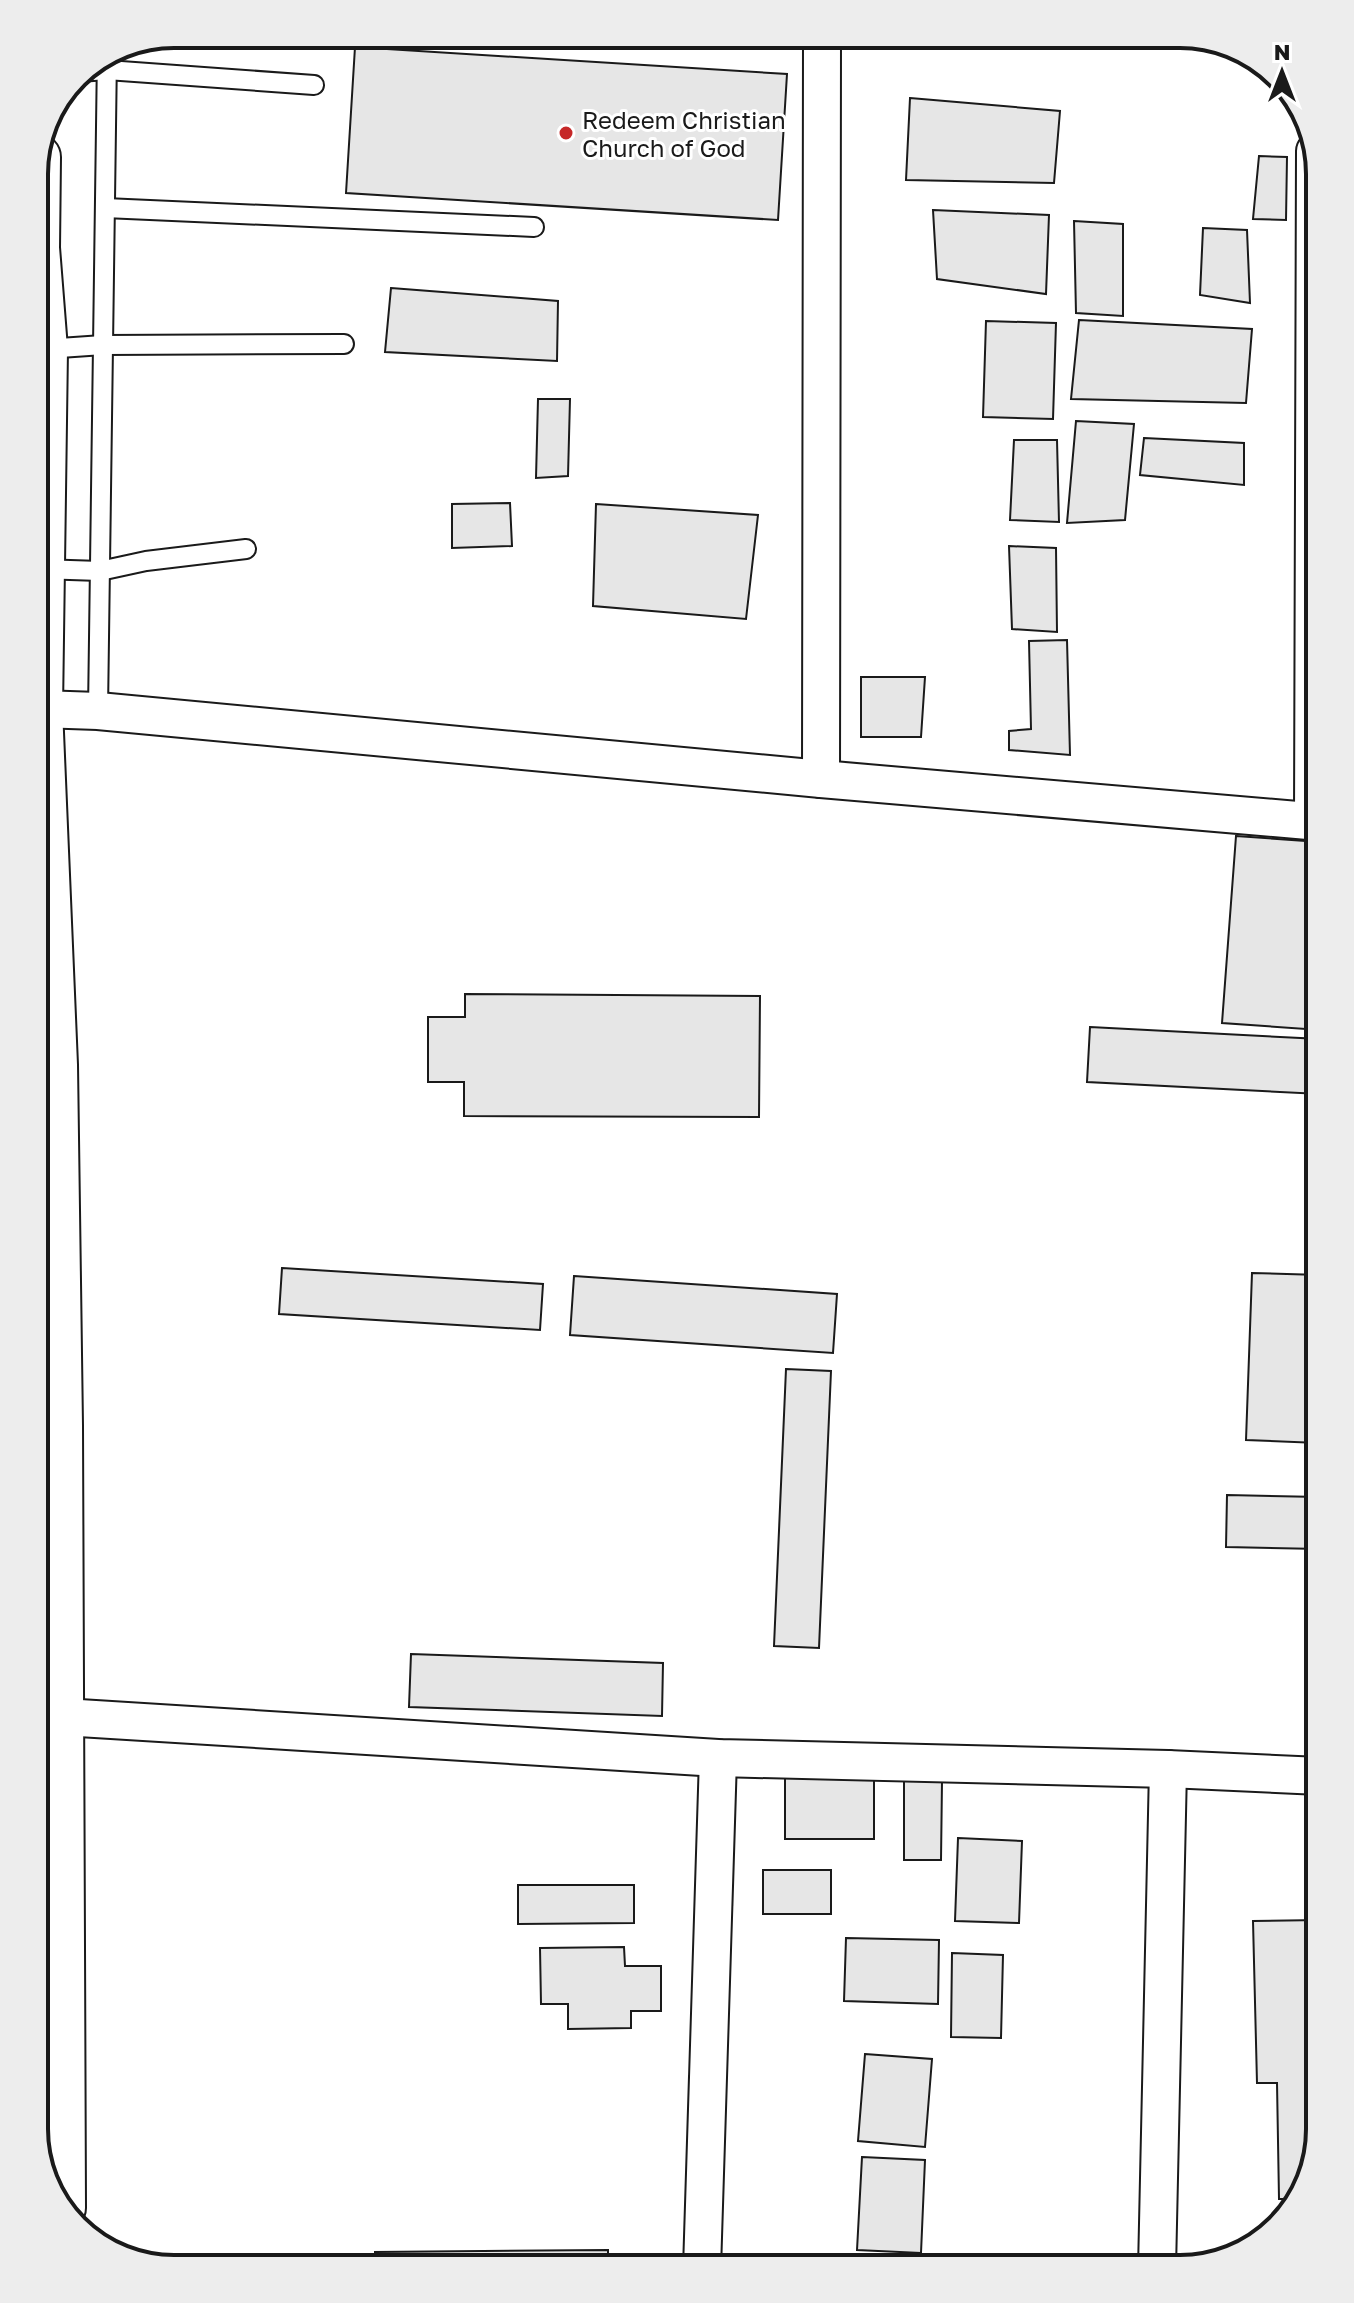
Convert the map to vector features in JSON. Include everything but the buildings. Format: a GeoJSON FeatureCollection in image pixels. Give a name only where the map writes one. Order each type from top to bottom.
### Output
{"type":"FeatureCollection","features":[{"type":"Feature","properties":{"kind":"highway"},"geometry":{"type":"LineString","coordinates":[[48,899],[55,1065],[48,1388]]}},
{"type":"Feature","properties":{"kind":"highway"},"geometry":{"type":"LineString","coordinates":[[48,1452],[63,1717],[63,2188]]}},
{"type":"Feature","properties":{"kind":"street"},"geometry":{"type":"LineString","coordinates":[[821,779],[822,48]]}},
{"type":"Feature","properties":{"kind":"street"},"geometry":{"type":"LineString","coordinates":[[48,709],[98,711],[1306,821]]}},
{"type":"Feature","properties":{"kind":"street"},"geometry":{"type":"LineString","coordinates":[[63,1717],[718,1758],[1306,1775]]}},
{"type":"Feature","properties":{"kind":"street"},"geometry":{"type":"LineString","coordinates":[[702,2255],[718,1758]]}},
{"type":"Feature","properties":{"kind":"street"},"geometry":{"type":"LineString","coordinates":[[1157,2255],[1168,1769]]}},
{"type":"Feature","properties":{"kind":"lane"},"geometry":{"type":"LineString","coordinates":[[116,63],[314,85]]}},
{"type":"Feature","properties":{"kind":"lane"},"geometry":{"type":"LineString","coordinates":[[98,711],[107,68]]}},
{"type":"Feature","properties":{"kind":"lane"},"geometry":{"type":"LineString","coordinates":[[105,208],[534,227]]}},
{"type":"Feature","properties":{"kind":"lane"},"geometry":{"type":"LineString","coordinates":[[48,349],[103,345],[344,344]]}},
{"type":"Feature","properties":{"kind":"lane"},"geometry":{"type":"LineString","coordinates":[[48,569],[100,571],[146,561],[246,549]]}},
{"type":"Feature","properties":{"kind":"place","name":"Redeem Christian Church of God"},"geometry":{"type":"Point","coordinates":[566,133]}}]}
